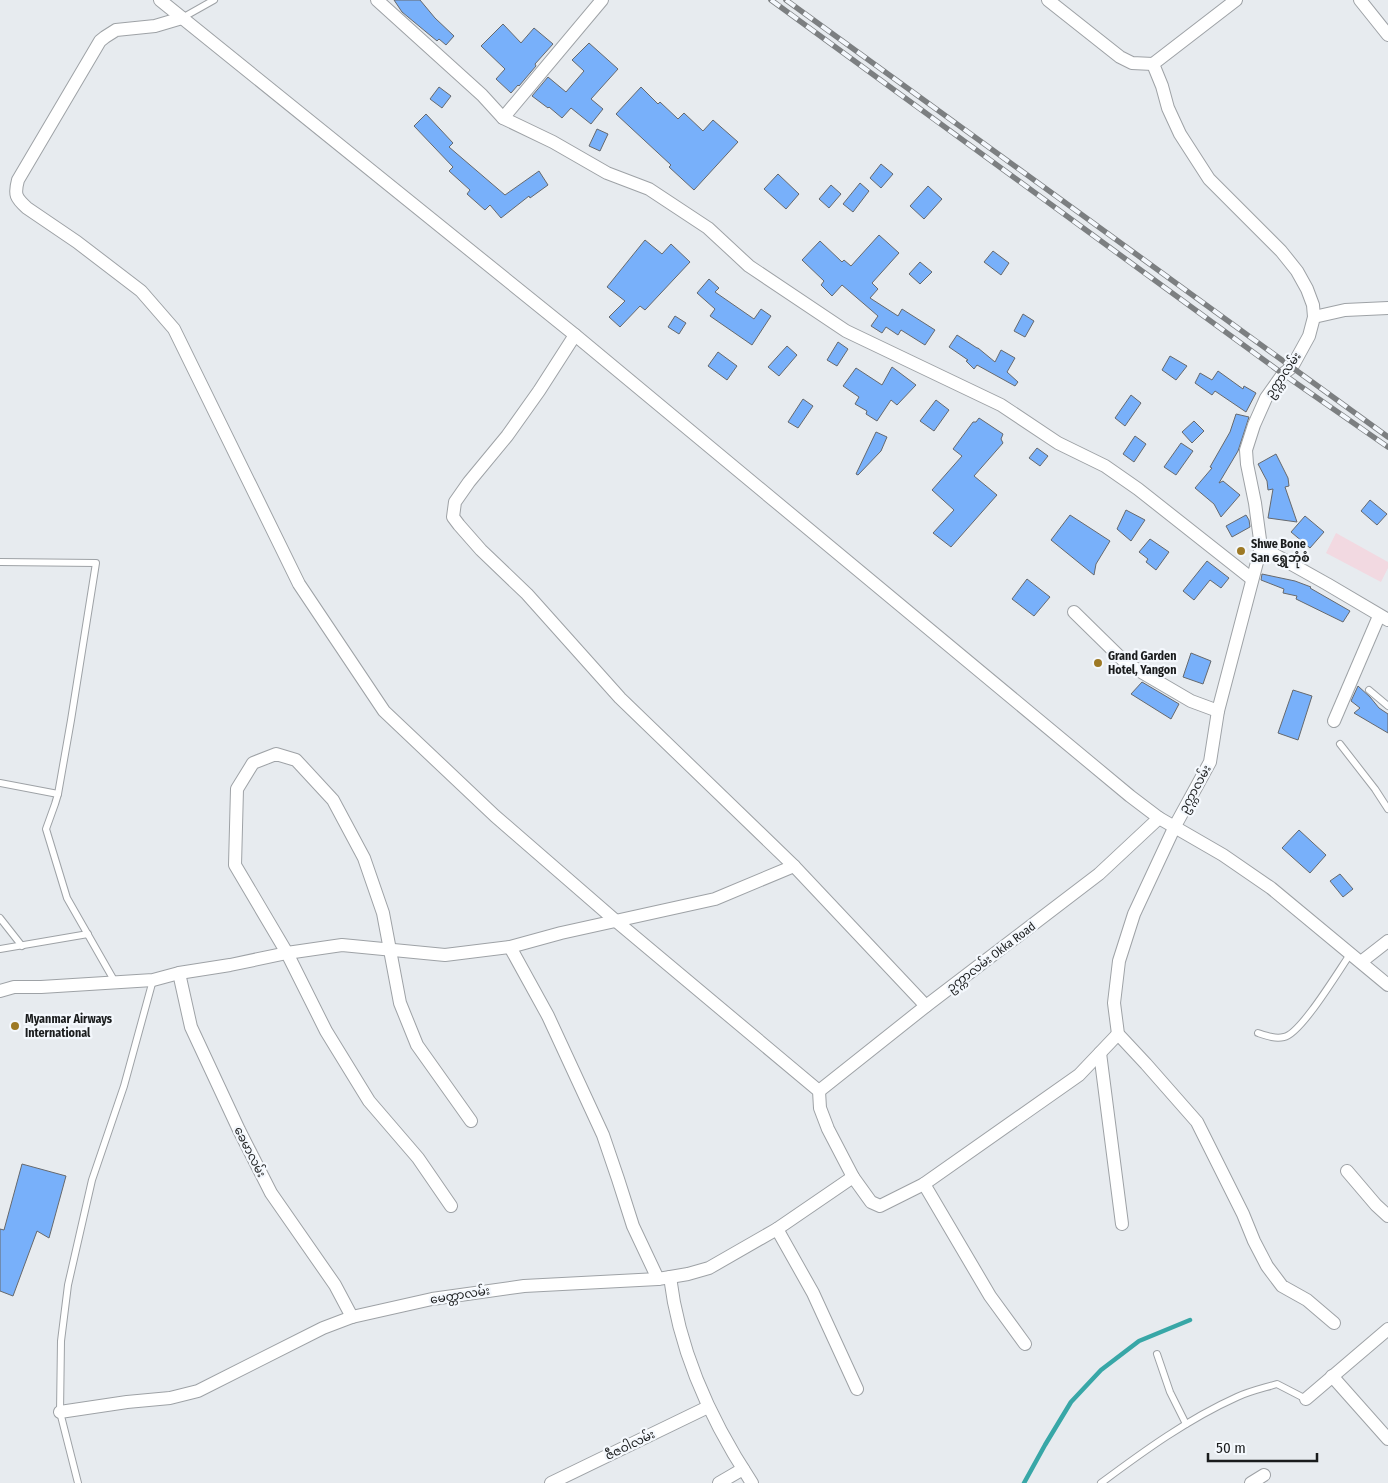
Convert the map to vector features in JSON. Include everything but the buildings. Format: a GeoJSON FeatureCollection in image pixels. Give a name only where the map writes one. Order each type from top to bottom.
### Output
{"type":"FeatureCollection","features":[{"type":"Feature","properties":{"kind":"street"},"geometry":{"type":"LineString","coordinates":[[160,0],[575,335],[1122,790],[1159,818],[1224,855],[1271,888],[1388,985]]}},
{"type":"Feature","properties":{"kind":"street"},"geometry":{"type":"LineString","coordinates":[[377,0],[482,95],[503,118],[553,142],[607,173],[649,189],[708,228],[749,266],[846,331],[1001,405],[1058,443],[1105,466],[1152,500],[1252,579]]}},
{"type":"Feature","properties":{"kind":"street"},"geometry":{"type":"LineString","coordinates":[[503,118],[602,0]]}},
{"type":"Feature","properties":{"kind":"street"},"geometry":{"type":"LineString","coordinates":[[1048,0],[1120,57],[1132,63],[1154,64],[1228,3]]}},
{"type":"Feature","properties":{"kind":"street"},"geometry":{"type":"LineString","coordinates":[[1360,0],[1388,35]]}},
{"type":"Feature","properties":{"kind":"street"},"geometry":{"type":"LineString","coordinates":[[182,18],[155,26],[116,30],[100,41],[18,180],[17,196],[20,202],[27,208],[77,242],[141,291],[174,329],[299,584],[384,711],[495,816],[616,921],[819,1091],[820,1108],[826,1122],[853,1177],[870,1202],[880,1206],[924,1184],[1079,1075],[1118,1034],[1197,1122],[1254,1240],[1268,1266],[1282,1286],[1307,1300],[1334,1323]]}},
{"type":"Feature","properties":{"kind":"street","name":"ဥက္ကာလမ်း"},"geometry":{"type":"LineString","coordinates":[[1118,1034],[1114,1003],[1119,961],[1134,914],[1175,826],[1210,762],[1218,711],[1260,548],[1246,450],[1254,425],[1266,398],[1283,374],[1292,367],[1309,336],[1314,317],[1313,304],[1308,289],[1297,271],[1281,252],[1209,179],[1180,134],[1168,108],[1154,64]]}},
{"type":"Feature","properties":{"kind":"street"},"geometry":{"type":"LineString","coordinates":[[1314,317],[1346,310],[1388,308]]}},
{"type":"Feature","properties":{"kind":"street"},"geometry":{"type":"LineString","coordinates":[[575,335],[507,436],[455,502],[453,517],[481,550],[527,594],[620,698],[794,866],[926,1006]]}},
{"type":"Feature","properties":{"kind":"street"},"geometry":{"type":"LineString","coordinates":[[1260,548],[1327,584],[1384,618],[1334,721]]}},
{"type":"Feature","properties":{"kind":"street"},"geometry":{"type":"LineString","coordinates":[[1074,612],[1126,663],[1191,701],[1218,711]]}},
{"type":"Feature","properties":{"kind":"street"},"geometry":{"type":"LineString","coordinates":[[451,1206],[418,1158],[369,1101],[326,1031],[287,953],[235,865],[237,789],[253,763],[276,754],[296,760],[333,800],[364,858],[383,914],[400,1003],[417,1045],[470,1121]]}},
{"type":"Feature","properties":{"kind":"street","name":"ဥက္ကာလမ်း Okka Road"},"geometry":{"type":"LineString","coordinates":[[819,1091],[926,1006],[1100,874],[1159,818]]}},
{"type":"Feature","properties":{"kind":"street"},"geometry":{"type":"LineString","coordinates":[[0,991],[14,987],[153,980],[287,953],[342,945],[389,948],[445,955],[510,947],[714,898],[794,866]]}},
{"type":"Feature","properties":{"kind":"street"},"geometry":{"type":"LineString","coordinates":[[1361,962],[1388,942]]}},
{"type":"Feature","properties":{"kind":"street"},"geometry":{"type":"LineString","coordinates":[[510,947],[548,1016],[599,1126],[633,1226],[664,1278],[673,1300],[679,1328],[708,1407],[752,1483]]}},
{"type":"Feature","properties":{"kind":"street","name":"ခေမာလမ်း"},"geometry":{"type":"LineString","coordinates":[[179,974],[191,1027],[238,1130],[271,1193],[334,1285],[352,1317]]}},
{"type":"Feature","properties":{"kind":"street"},"geometry":{"type":"LineString","coordinates":[[1100,1053],[1122,1224]]}},
{"type":"Feature","properties":{"kind":"street"},"geometry":{"type":"LineString","coordinates":[[1347,1170],[1376,1205],[1388,1216]]}},
{"type":"Feature","properties":{"kind":"street","name":"မေတ္တာလမ်း"},"geometry":{"type":"LineString","coordinates":[[60,1412],[170,1398],[198,1390],[323,1328],[352,1317],[432,1299],[524,1286],[664,1278],[709,1268],[777,1229],[853,1177]]}},
{"type":"Feature","properties":{"kind":"street"},"geometry":{"type":"LineString","coordinates":[[924,1184],[990,1296],[1025,1344]]}},
{"type":"Feature","properties":{"kind":"street"},"geometry":{"type":"LineString","coordinates":[[777,1229],[814,1293],[857,1389]]}},
{"type":"Feature","properties":{"kind":"street"},"geometry":{"type":"LineString","coordinates":[[1306,1399],[1388,1329]]}},
{"type":"Feature","properties":{"kind":"street"},"geometry":{"type":"LineString","coordinates":[[1332,1376],[1388,1439]]}},
{"type":"Feature","properties":{"kind":"street","name":"ဇီဇဝါလမ်း"},"geometry":{"type":"LineString","coordinates":[[552,1483],[708,1407]]}},
{"type":"Feature","properties":{"kind":"street"},"geometry":{"type":"LineString","coordinates":[[719,1483],[743,1469]]}},
{"type":"Feature","properties":{"kind":"street"},"geometry":{"type":"LineString","coordinates":[[1251,1483],[1264,1475]]}},
{"type":"Feature","properties":{"kind":"lane"},"geometry":{"type":"LineString","coordinates":[[182,18],[214,0]]}},
{"type":"Feature","properties":{"kind":"lane"},"geometry":{"type":"LineString","coordinates":[[0,562],[96,563],[58,794],[46,829],[67,898],[115,982]]}},
{"type":"Feature","properties":{"kind":"lane"},"geometry":{"type":"LineString","coordinates":[[1370,690],[1388,706]]}},
{"type":"Feature","properties":{"kind":"lane"},"geometry":{"type":"LineString","coordinates":[[1340,744],[1388,809]]}},
{"type":"Feature","properties":{"kind":"lane"},"geometry":{"type":"LineString","coordinates":[[0,784],[58,794]]}},
{"type":"Feature","properties":{"kind":"lane"},"geometry":{"type":"LineString","coordinates":[[0,918],[22,946]]}},
{"type":"Feature","properties":{"kind":"lane"},"geometry":{"type":"LineString","coordinates":[[0,949],[88,934]]}},
{"type":"Feature","properties":{"kind":"lane"},"geometry":{"type":"LineString","coordinates":[[1258,1033],[1273,1038],[1286,1037],[1297,1029],[1306,1019],[1350,953]]}},
{"type":"Feature","properties":{"kind":"lane"},"geometry":{"type":"LineString","coordinates":[[78,1483],[60,1412],[61,1341],[68,1285],[92,1180],[124,1086],[153,980]]}},
{"type":"Feature","properties":{"kind":"lane"},"geometry":{"type":"LineString","coordinates":[[1157,1354],[1170,1392],[1186,1424]]}},
{"type":"Feature","properties":{"kind":"lane"},"geometry":{"type":"LineString","coordinates":[[1101,1483],[1141,1453],[1186,1424],[1238,1396],[1277,1384],[1306,1399]]}},
{"type":"Feature","properties":{"kind":"shaded area"},"geometry":{"type":"Polygon","coordinates":[[[1336,533],[1388,562],[1388,568],[1381,582],[1326,553],[1336,533]]]}},
{"type":"Feature","properties":{"kind":"waterway"},"geometry":{"type":"LineString","coordinates":[[1024,1483],[1071,1402],[1101,1370],[1139,1341],[1190,1320]]}},
{"type":"Feature","properties":{"kind":"railway"},"geometry":{"type":"LineString","coordinates":[[771,0],[1283,374],[1388,447]]}},
{"type":"Feature","properties":{"kind":"railway"},"geometry":{"type":"LineString","coordinates":[[786,0],[1388,437]]}},
{"type":"Feature","properties":{"kind":"place","name":"Shwe Bone San ရွှေဘုံစံ"},"geometry":{"type":"Point","coordinates":[1241,551]}},
{"type":"Feature","properties":{"kind":"place","name":"Grand Garden Hotel, Yangon"},"geometry":{"type":"Point","coordinates":[1098,663]}},
{"type":"Feature","properties":{"kind":"place","name":"Myanmar Airways International"},"geometry":{"type":"Point","coordinates":[15,1026]}}]}
